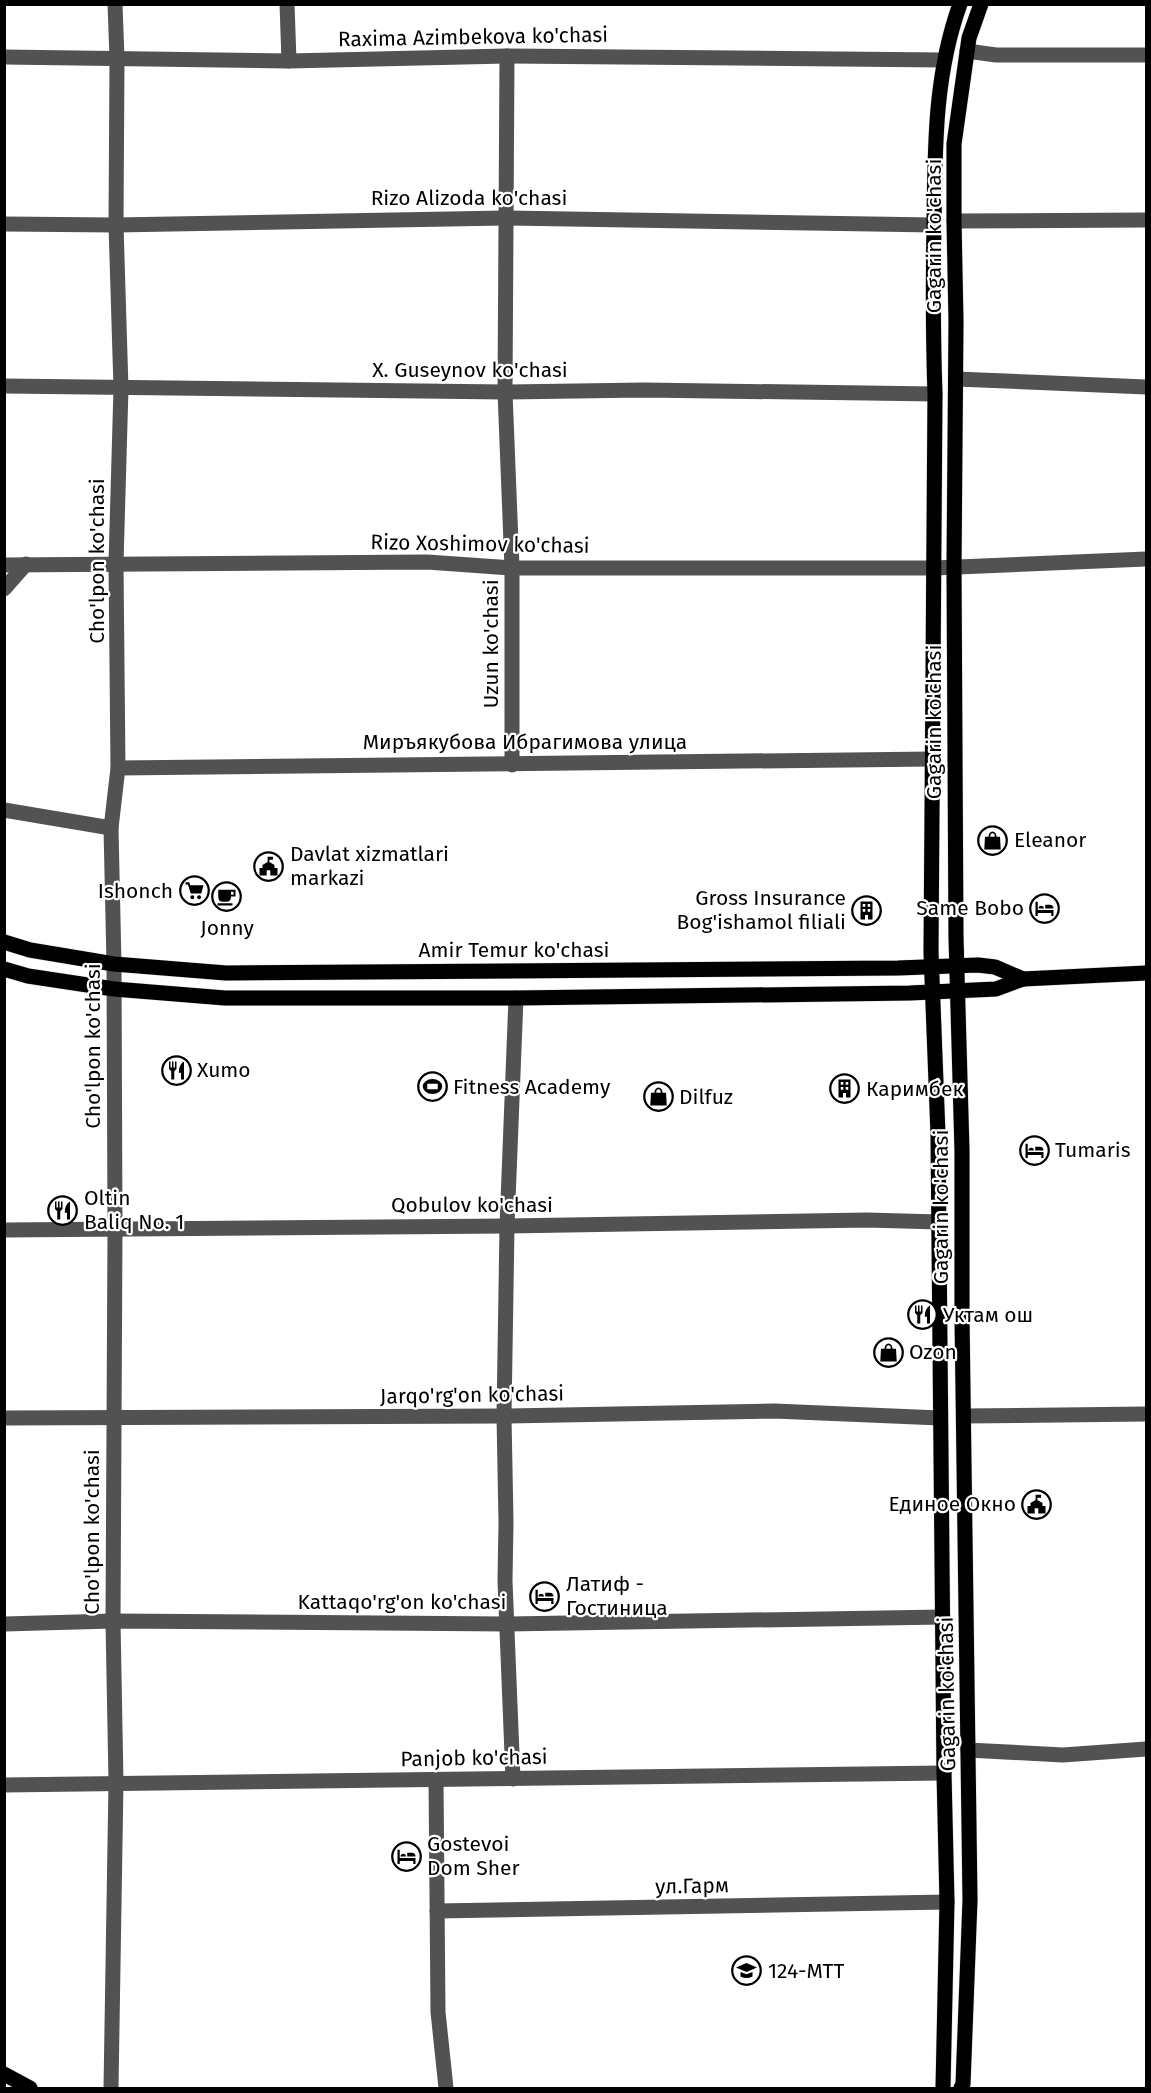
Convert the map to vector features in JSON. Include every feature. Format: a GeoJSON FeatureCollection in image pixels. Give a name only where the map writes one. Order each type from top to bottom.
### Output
{"type":"FeatureCollection","features":[{"type":"Feature","properties":{"kind":"main road","name":"Gagarin ko'chasi"},"geometry":{"type":"LineString","coordinates":[[943,2088],[947,1902],[938,1134],[931,967],[935,394],[932,319],[934,142],[943,60],[949,33],[960,4]]}},
{"type":"Feature","properties":{"kind":"main road","name":"Gagarin ko'chasi"},"geometry":{"type":"LineString","coordinates":[[960,2088],[963,2084],[970,1900],[962,1151],[957,966],[954,144],[969,38],[981,4]]}},
{"type":"Feature","properties":{"kind":"main road","name":"Amir Temur ko'chasi"},"geometry":{"type":"LineString","coordinates":[[4,942],[30,950],[114,964],[226,973],[957,966],[995,967],[1023,979]]}},
{"type":"Feature","properties":{"kind":"main road","name":"Amir Temur ko'chasi"},"geometry":{"type":"LineString","coordinates":[[4,969],[28,976],[114,989],[225,998],[516,998],[932,993],[996,989],[1023,979],[1146,973]]}},
{"type":"Feature","properties":{"kind":"main road"},"geometry":{"type":"LineString","coordinates":[[4,2074],[30,2088]]}},
{"type":"Feature","properties":{"kind":"street","name":"Cho'lpon ko'chasi"},"geometry":{"type":"LineString","coordinates":[[111,2088],[116,1782],[113,1621],[114,964],[111,828],[118,768],[116,563],[121,388],[116,225],[115,4]]}},
{"type":"Feature","properties":{"kind":"street"},"geometry":{"type":"LineString","coordinates":[[287,4],[290,61]]}},
{"type":"Feature","properties":{"kind":"street"},"geometry":{"type":"LineString","coordinates":[[967,51],[996,55],[1146,55]]}},
{"type":"Feature","properties":{"kind":"street","name":"Raxima Azimbekova ko'chasi"},"geometry":{"type":"LineString","coordinates":[[4,57],[290,61],[507,56],[943,60]]}},
{"type":"Feature","properties":{"kind":"street","name":"Uzun ko'chasi"},"geometry":{"type":"LineString","coordinates":[[507,56],[505,392],[512,568],[512,765]]}},
{"type":"Feature","properties":{"kind":"street","name":"Rizo Alizoda ko'chasi"},"geometry":{"type":"LineString","coordinates":[[4,224],[116,225],[505,218],[934,225]]}},
{"type":"Feature","properties":{"kind":"street"},"geometry":{"type":"LineString","coordinates":[[954,221],[1146,220]]}},
{"type":"Feature","properties":{"kind":"street"},"geometry":{"type":"LineString","coordinates":[[956,379],[1146,387]]}},
{"type":"Feature","properties":{"kind":"street","name":"X. Guseynov ko'chasi"},"geometry":{"type":"LineString","coordinates":[[4,386],[935,394]]}},
{"type":"Feature","properties":{"kind":"street","name":"Rizo Xoshimov ko'chasi"},"geometry":{"type":"LineString","coordinates":[[4,564],[427,562],[512,568],[934,568],[1146,559]]}},
{"type":"Feature","properties":{"kind":"street"},"geometry":{"type":"LineString","coordinates":[[4,588],[26,564]]}},
{"type":"Feature","properties":{"kind":"street","name":"Миръякубова Ибрагимова улица"},"geometry":{"type":"LineString","coordinates":[[118,768],[932,759]]}},
{"type":"Feature","properties":{"kind":"street"},"geometry":{"type":"LineString","coordinates":[[4,810],[111,828]]}},
{"type":"Feature","properties":{"kind":"street"},"geometry":{"type":"LineString","coordinates":[[513,1779],[505,1581],[504,1416],[507,1226],[516,998]]}},
{"type":"Feature","properties":{"kind":"street","name":"Qobulov ko'chasi"},"geometry":{"type":"LineString","coordinates":[[4,1230],[507,1226],[867,1220],[939,1222]]}},
{"type":"Feature","properties":{"kind":"street","name":"Jarqo'rg'on ko'chasi"},"geometry":{"type":"LineString","coordinates":[[4,1418],[504,1416],[774,1411],[940,1418]]}},
{"type":"Feature","properties":{"kind":"street"},"geometry":{"type":"LineString","coordinates":[[964,1416],[1146,1414]]}},
{"type":"Feature","properties":{"kind":"street","name":"Kattaqo'rg'on ko'chasi"},"geometry":{"type":"LineString","coordinates":[[4,1624],[113,1621],[507,1624],[943,1617]]}},
{"type":"Feature","properties":{"kind":"street"},"geometry":{"type":"LineString","coordinates":[[968,1750],[1063,1755],[1146,1749]]}},
{"type":"Feature","properties":{"kind":"street","name":"Panjob ko'chasi"},"geometry":{"type":"LineString","coordinates":[[4,1785],[944,1773]]}},
{"type":"Feature","properties":{"kind":"street"},"geometry":{"type":"LineString","coordinates":[[436,1779],[438,2012],[446,2088]]}},
{"type":"Feature","properties":{"kind":"street","name":"ул.Гарм"},"geometry":{"type":"LineString","coordinates":[[437,1911],[947,1902]]}},
{"type":"Feature","properties":{"kind":"place","name":"Eleanor"},"geometry":{"type":"Point","coordinates":[993,840]}},
{"type":"Feature","properties":{"kind":"place","name":"Davlat xizmatlari markazi"},"geometry":{"type":"Point","coordinates":[269,866]}},
{"type":"Feature","properties":{"kind":"place","name":"Ishonch"},"geometry":{"type":"Point","coordinates":[194,891]}},
{"type":"Feature","properties":{"kind":"place","name":"Jonny"},"geometry":{"type":"Point","coordinates":[227,897]}},
{"type":"Feature","properties":{"kind":"place","name":"Same Bobo"},"geometry":{"type":"Point","coordinates":[1045,908]}},
{"type":"Feature","properties":{"kind":"place","name":"Gross Insurance Bog'ishamol filiali"},"geometry":{"type":"Point","coordinates":[867,910]}},
{"type":"Feature","properties":{"kind":"place","name":"Xumo"},"geometry":{"type":"Point","coordinates":[176,1070]}},
{"type":"Feature","properties":{"kind":"place","name":"Fitness Academy"},"geometry":{"type":"Point","coordinates":[432,1087]}},
{"type":"Feature","properties":{"kind":"place","name":"Каримбек"},"geometry":{"type":"Point","coordinates":[845,1089]}},
{"type":"Feature","properties":{"kind":"place","name":"Dilfuz"},"geometry":{"type":"Point","coordinates":[658,1097]}},
{"type":"Feature","properties":{"kind":"place","name":"Tumaris"},"geometry":{"type":"Point","coordinates":[1034,1150]}},
{"type":"Feature","properties":{"kind":"place","name":"Oltin Baliq No. 1"},"geometry":{"type":"Point","coordinates":[63,1210]}},
{"type":"Feature","properties":{"kind":"place","name":"Уктам ош"},"geometry":{"type":"Point","coordinates":[922,1315]}},
{"type":"Feature","properties":{"kind":"place","name":"Ozon"},"geometry":{"type":"Point","coordinates":[888,1352]}},
{"type":"Feature","properties":{"kind":"place","name":"Единое Окно"},"geometry":{"type":"Point","coordinates":[1037,1504]}},
{"type":"Feature","properties":{"kind":"place","name":"Латиф - Гостиница"},"geometry":{"type":"Point","coordinates":[545,1596]}},
{"type":"Feature","properties":{"kind":"place","name":"Gostevoi Dom Sher"},"geometry":{"type":"Point","coordinates":[406,1856]}},
{"type":"Feature","properties":{"kind":"place","name":"124-MTT"},"geometry":{"type":"Point","coordinates":[747,1971]}}]}
